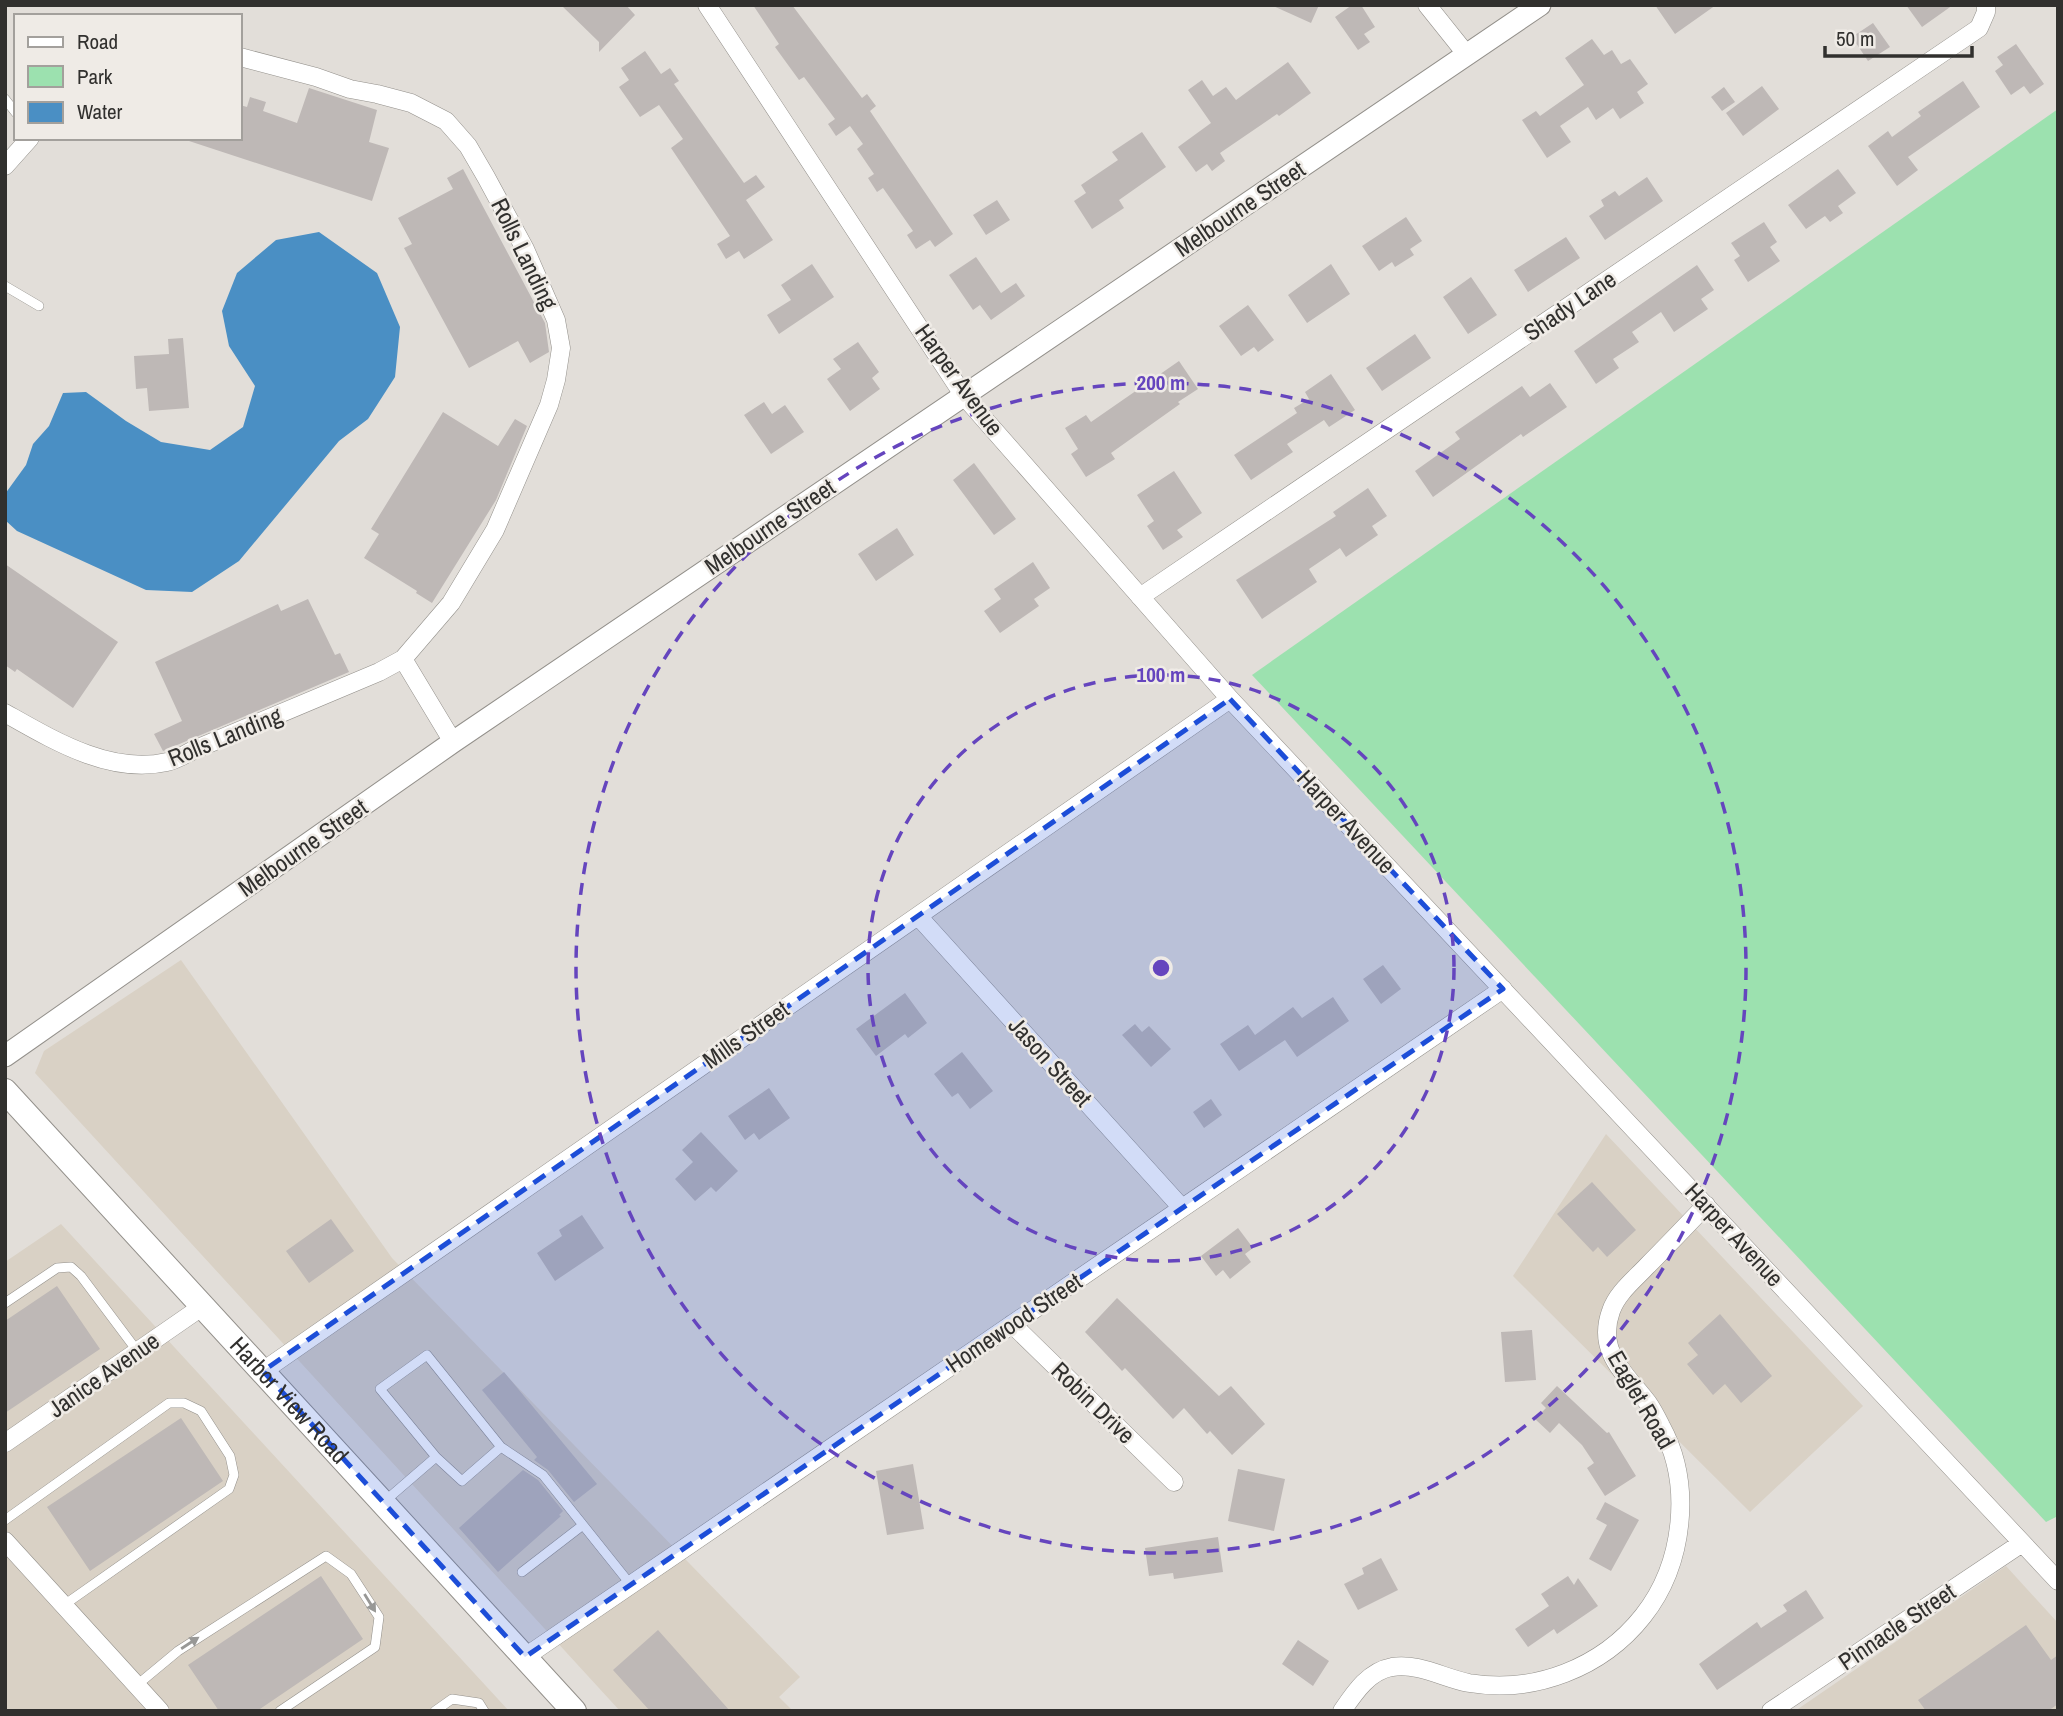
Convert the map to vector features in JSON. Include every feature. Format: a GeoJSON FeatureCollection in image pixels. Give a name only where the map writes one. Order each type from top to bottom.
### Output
{"type":"FeatureCollection","features":[{"type":"Feature","properties":{"kind":"main road","name":"Harbor View Road"},"geometry":{"type":"LineString","coordinates":[[5,1091],[574,1711]]}},
{"type":"Feature","properties":{"kind":"street","name":"Harper Avenue"},"geometry":{"type":"LineString","coordinates":[[707,5],[964,396],[1230,699],[2058,1581]]}},
{"type":"Feature","properties":{"kind":"street"},"geometry":{"type":"LineString","coordinates":[[1427,5],[1467,55]]}},
{"type":"Feature","properties":{"kind":"street","name":"Melbourne Street"},"geometry":{"type":"LineString","coordinates":[[5,1056],[453,742],[1540,5]]}},
{"type":"Feature","properties":{"kind":"street","name":"Shady Lane"},"geometry":{"type":"LineString","coordinates":[[1140,597],[1979,28],[1986,5]]}},
{"type":"Feature","properties":{"kind":"street","name":"Rolls Landing"},"geometry":{"type":"LineString","coordinates":[[5,713],[52,739],[108,761],[142,766],[170,762],[379,673],[403,659],[451,603],[495,530],[540,428],[556,380],[561,348],[556,320],[525,249],[468,146],[446,121],[411,103],[377,93],[350,89],[242,58]]}},
{"type":"Feature","properties":{"kind":"street"},"geometry":{"type":"LineString","coordinates":[[5,166],[28,140]]}},
{"type":"Feature","properties":{"kind":"street"},"geometry":{"type":"LineString","coordinates":[[403,659],[453,742]]}},
{"type":"Feature","properties":{"kind":"street","name":"Mills Street"},"geometry":{"type":"LineString","coordinates":[[263,1371],[1230,699]]}},
{"type":"Feature","properties":{"kind":"street","name":"Jason Street"},"geometry":{"type":"LineString","coordinates":[[918,916],[1182,1208]]}},
{"type":"Feature","properties":{"kind":"street","name":"Homewood Street"},"geometry":{"type":"LineString","coordinates":[[525,1657],[1503,989]]}},
{"type":"Feature","properties":{"kind":"street","name":"Eaglet Road"},"geometry":{"type":"LineString","coordinates":[[1342,1711],[1367,1678],[1390,1667],[1416,1666],[1469,1683],[1497,1686],[1552,1678],[1603,1654],[1625,1636],[1644,1615],[1659,1592],[1673,1557],[1680,1511],[1679,1483],[1673,1455],[1663,1429],[1649,1405],[1612,1360],[1606,1335],[1611,1310],[1625,1289],[1706,1205]]}},
{"type":"Feature","properties":{"kind":"street","name":"Janice Avenue"},"geometry":{"type":"LineString","coordinates":[[5,1443],[203,1306]]}},
{"type":"Feature","properties":{"kind":"street","name":"Robin Drive"},"geometry":{"type":"LineString","coordinates":[[1012,1324],[1174,1482]]}},
{"type":"Feature","properties":{"kind":"street"},"geometry":{"type":"LineString","coordinates":[[5,1541],[160,1711]]}},
{"type":"Feature","properties":{"kind":"street","name":"Pinnacle Street"},"geometry":{"type":"LineString","coordinates":[[1771,1711],[2022,1543]]}},
{"type":"Feature","properties":{"kind":"lane"},"geometry":{"type":"LineString","coordinates":[[5,286],[39,306]]}},
{"type":"Feature","properties":{"kind":"lane"},"geometry":{"type":"LineString","coordinates":[[5,1303],[57,1268],[71,1267],[81,1276],[138,1352]]}},
{"type":"Feature","properties":{"kind":"lane"},"geometry":{"type":"LineString","coordinates":[[501,1447],[462,1481],[436,1457],[380,1389],[427,1355],[501,1447],[543,1475],[631,1585]]}},
{"type":"Feature","properties":{"kind":"lane"},"geometry":{"type":"LineString","coordinates":[[5,1520],[169,1403],[184,1403],[201,1411],[230,1455],[234,1475],[229,1489],[64,1605]]}},
{"type":"Feature","properties":{"kind":"lane"},"geometry":{"type":"LineString","coordinates":[[384,1503],[436,1457]]}},
{"type":"Feature","properties":{"kind":"lane"},"geometry":{"type":"LineString","coordinates":[[522,1572],[583,1525]]}},
{"type":"Feature","properties":{"kind":"lane"},"geometry":{"type":"LineString","coordinates":[[136,1685],[178,1651],[326,1556],[351,1574],[379,1617],[375,1647],[279,1711]]}},
{"type":"Feature","properties":{"kind":"lane"},"geometry":{"type":"LineString","coordinates":[[435,1711],[452,1699],[479,1703],[484,1711]]}},
{"type":"Feature","properties":{"kind":"highlighted area"},"geometry":{"type":"Polygon","coordinates":[[[1230,699],[1503,989],[525,1657],[263,1371],[1230,699]]]}},
{"type":"Feature","properties":{"kind":"shaded area"},"geometry":{"type":"Polygon","coordinates":[[[181,960],[392,1258],[800,1677],[779,1697],[793,1711],[620,1711],[35,1073],[44,1051],[181,960]]]}},
{"type":"Feature","properties":{"kind":"shaded area"},"geometry":{"type":"Polygon","coordinates":[[[1606,1134],[1863,1406],[1750,1512],[1513,1276],[1606,1134]]]}},
{"type":"Feature","properties":{"kind":"shaded area"},"geometry":{"type":"Polygon","coordinates":[[[61,1224],[509,1711],[5,1711],[5,1262],[61,1224]]]}},
{"type":"Feature","properties":{"kind":"shaded area"},"geometry":{"type":"Polygon","coordinates":[[[2006,1566],[2058,1623],[2058,1711],[1795,1711],[2006,1566]]]}},
{"type":"Feature","properties":{"kind":"green space"},"geometry":{"type":"Polygon","coordinates":[[[2058,109],[2058,1516],[2046,1522],[1252,675],[2058,109]]]}},
{"type":"Feature","properties":{"kind":"water"},"geometry":{"type":"Polygon","coordinates":[[[319,232],[377,273],[400,327],[395,377],[368,419],[339,441],[239,561],[192,592],[146,590],[17,531],[5,520],[5,494],[26,465],[33,444],[49,426],[63,393],[86,392],[161,442],[210,450],[243,427],[255,386],[229,346],[222,311],[237,273],[276,240],[319,232]]]}},
{"type":"Feature","properties":{"kind":"building"},"geometry":{"type":"Polygon","coordinates":[[[561,5],[626,5],[635,15],[599,52],[599,42],[561,5]]]}},
{"type":"Feature","properties":{"kind":"building"},"geometry":{"type":"Polygon","coordinates":[[[753,5],[792,5],[862,98],[867,94],[876,106],[870,111],[953,234],[935,247],[930,240],[916,249],[907,235],[913,231],[883,188],[877,192],[868,178],[874,174],[857,149],[863,144],[850,126],[836,136],[828,124],[835,119],[804,77],[799,80],[775,47],[779,44],[753,5]]]}},
{"type":"Feature","properties":{"kind":"building"},"geometry":{"type":"Polygon","coordinates":[[[1271,5],[1319,5],[1311,23],[1271,5]]]}},
{"type":"Feature","properties":{"kind":"building"},"geometry":{"type":"Polygon","coordinates":[[[1352,5],[1361,5],[1375,27],[1364,34],[1370,42],[1358,50],[1335,17],[1352,5]]]}},
{"type":"Feature","properties":{"kind":"building"},"geometry":{"type":"Polygon","coordinates":[[[1655,5],[1716,5],[1675,34],[1655,5]]]}},
{"type":"Feature","properties":{"kind":"building"},"geometry":{"type":"Polygon","coordinates":[[[1906,5],[1953,5],[1922,27],[1906,5]]]}},
{"type":"Feature","properties":{"kind":"building"},"geometry":{"type":"Polygon","coordinates":[[[1873,23],[1890,47],[1868,61],[1852,37],[1873,23]]]}},
{"type":"Feature","properties":{"kind":"building"},"geometry":{"type":"Polygon","coordinates":[[[1592,39],[1604,55],[1612,50],[1621,64],[1630,59],[1648,84],[1637,92],[1644,103],[1620,119],[1613,108],[1596,120],[1588,107],[1560,126],[1571,142],[1547,158],[1522,120],[1536,111],[1540,116],[1584,85],[1565,58],[1592,39]]]}},
{"type":"Feature","properties":{"kind":"building"},"geometry":{"type":"Polygon","coordinates":[[[2016,44],[2044,84],[2030,94],[2024,86],[2011,95],[1995,71],[2003,65],[1997,57],[2016,44]]]}},
{"type":"Feature","properties":{"kind":"building"},"geometry":{"type":"Polygon","coordinates":[[[645,51],[661,74],[670,68],[679,81],[674,84],[744,183],[756,175],[765,187],[746,200],[773,240],[744,259],[739,251],[726,259],[717,244],[730,236],[671,148],[683,139],[659,105],[640,117],[619,87],[629,80],[621,68],[645,51]]]}},
{"type":"Feature","properties":{"kind":"building"},"geometry":{"type":"Polygon","coordinates":[[[1288,62],[1311,93],[1220,153],[1225,161],[1212,171],[1207,164],[1196,172],[1178,147],[1211,123],[1188,90],[1202,80],[1213,96],[1226,87],[1236,100],[1288,62]]]}},
{"type":"Feature","properties":{"kind":"building"},"geometry":{"type":"Polygon","coordinates":[[[1963,81],[1980,107],[1908,157],[1918,170],[1897,186],[1868,146],[1888,131],[1892,137],[1921,116],[1918,112],[1963,81]]]}},
{"type":"Feature","properties":{"kind":"building"},"geometry":{"type":"Polygon","coordinates":[[[1762,86],[1779,109],[1743,136],[1726,113],[1762,86]]]}},
{"type":"Feature","properties":{"kind":"building"},"geometry":{"type":"Polygon","coordinates":[[[1724,87],[1735,102],[1722,111],[1711,97],[1724,87]]]}},
{"type":"Feature","properties":{"kind":"building"},"geometry":{"type":"Polygon","coordinates":[[[309,88],[377,110],[369,142],[389,148],[372,201],[189,141],[242,140],[242,106],[247,107],[250,97],[266,102],[263,111],[297,123],[309,88]]]}},
{"type":"Feature","properties":{"kind":"building"},"geometry":{"type":"Polygon","coordinates":[[[1142,132],[1166,167],[1119,200],[1124,208],[1092,229],[1074,201],[1086,193],[1081,185],[1118,160],[1112,152],[1142,132]]]}},
{"type":"Feature","properties":{"kind":"building"},"geometry":{"type":"Polygon","coordinates":[[[463,169],[545,323],[549,352],[530,363],[518,341],[469,368],[404,248],[412,244],[398,218],[453,189],[447,178],[463,169]]]}},
{"type":"Feature","properties":{"kind":"building"},"geometry":{"type":"Polygon","coordinates":[[[1838,169],[1856,193],[1838,206],[1843,213],[1830,222],[1825,216],[1806,229],[1788,205],[1838,169]]]}},
{"type":"Feature","properties":{"kind":"building"},"geometry":{"type":"Polygon","coordinates":[[[1647,177],[1663,201],[1605,240],[1589,216],[1604,206],[1601,200],[1615,191],[1619,196],[1647,177]]]}},
{"type":"Feature","properties":{"kind":"building"},"geometry":{"type":"Polygon","coordinates":[[[997,200],[1010,220],[986,235],[973,215],[997,200]]]}},
{"type":"Feature","properties":{"kind":"building"},"geometry":{"type":"Polygon","coordinates":[[[1406,217],[1422,241],[1410,249],[1414,255],[1395,267],[1392,262],[1379,271],[1362,246],[1406,217]]]}},
{"type":"Feature","properties":{"kind":"building"},"geometry":{"type":"Polygon","coordinates":[[[1764,222],[1777,242],[1770,247],[1780,261],[1748,282],[1734,260],[1740,256],[1731,243],[1764,222]]]}},
{"type":"Feature","properties":{"kind":"building"},"geometry":{"type":"Polygon","coordinates":[[[1566,237],[1580,258],[1528,292],[1514,270],[1566,237]]]}},
{"type":"Feature","properties":{"kind":"building"},"geometry":{"type":"Polygon","coordinates":[[[976,257],[1001,293],[1016,283],[1025,296],[991,320],[980,305],[973,310],[949,275],[976,257]]]}},
{"type":"Feature","properties":{"kind":"building"},"geometry":{"type":"Polygon","coordinates":[[[812,264],[834,297],[779,334],[767,315],[791,300],[781,285],[812,264]]]}},
{"type":"Feature","properties":{"kind":"building"},"geometry":{"type":"Polygon","coordinates":[[[1331,264],[1350,294],[1307,323],[1288,295],[1331,264]]]}},
{"type":"Feature","properties":{"kind":"building"},"geometry":{"type":"Polygon","coordinates":[[[1697,265],[1714,290],[1701,299],[1708,309],[1674,332],[1661,312],[1632,332],[1639,342],[1613,359],[1619,368],[1596,384],[1574,351],[1697,265]]]}},
{"type":"Feature","properties":{"kind":"building"},"geometry":{"type":"Polygon","coordinates":[[[1471,277],[1497,315],[1468,334],[1443,297],[1471,277]]]}},
{"type":"Feature","properties":{"kind":"building"},"geometry":{"type":"Polygon","coordinates":[[[1248,305],[1274,340],[1258,352],[1254,347],[1241,356],[1219,326],[1248,305]]]}},
{"type":"Feature","properties":{"kind":"building"},"geometry":{"type":"Polygon","coordinates":[[[1415,334],[1431,358],[1382,391],[1366,368],[1415,334]]]}},
{"type":"Feature","properties":{"kind":"building"},"geometry":{"type":"Polygon","coordinates":[[[183,338],[189,408],[149,411],[147,388],[136,389],[134,356],[169,354],[168,339],[183,338]]]}},
{"type":"Feature","properties":{"kind":"building"},"geometry":{"type":"Polygon","coordinates":[[[858,342],[879,372],[872,378],[880,389],[850,411],[827,379],[841,369],[833,359],[858,342]]]}},
{"type":"Feature","properties":{"kind":"building"},"geometry":{"type":"Polygon","coordinates":[[[1179,361],[1198,389],[1111,453],[1115,459],[1086,477],[1071,454],[1078,449],[1065,428],[1086,415],[1091,422],[1179,361]]]}},
{"type":"Feature","properties":{"kind":"building"},"geometry":{"type":"Polygon","coordinates":[[[1331,374],[1355,410],[1329,427],[1324,420],[1287,444],[1293,452],[1251,480],[1234,455],[1297,413],[1294,408],[1309,399],[1305,392],[1331,374]]]}},
{"type":"Feature","properties":{"kind":"building"},"geometry":{"type":"Polygon","coordinates":[[[1550,383],[1567,407],[1523,437],[1521,434],[1433,497],[1415,471],[1460,439],[1455,432],[1522,386],[1530,397],[1550,383]]]}},
{"type":"Feature","properties":{"kind":"building"},"geometry":{"type":"Polygon","coordinates":[[[764,402],[772,414],[785,405],[804,432],[771,454],[744,415],[764,402]]]}},
{"type":"Feature","properties":{"kind":"building"},"geometry":{"type":"Polygon","coordinates":[[[443,412],[498,446],[515,419],[527,426],[496,500],[432,603],[364,558],[379,534],[371,529],[443,412]]]}},
{"type":"Feature","properties":{"kind":"building"},"geometry":{"type":"Polygon","coordinates":[[[974,463],[1016,519],[994,535],[953,480],[974,463]]]}},
{"type":"Feature","properties":{"kind":"building"},"geometry":{"type":"Polygon","coordinates":[[[1174,471],[1202,513],[1177,530],[1183,537],[1163,550],[1147,526],[1154,521],[1137,495],[1174,471]]]}},
{"type":"Feature","properties":{"kind":"building"},"geometry":{"type":"Polygon","coordinates":[[[1368,488],[1387,516],[1372,526],[1378,535],[1346,557],[1340,548],[1309,569],[1317,582],[1262,619],[1236,580],[1336,516],[1333,512],[1368,488]]]}},
{"type":"Feature","properties":{"kind":"building"},"geometry":{"type":"Polygon","coordinates":[[[897,528],[914,555],[876,581],[858,554],[897,528]]]}},
{"type":"Feature","properties":{"kind":"building"},"geometry":{"type":"Polygon","coordinates":[[[1033,562],[1050,588],[1034,599],[1039,606],[1000,633],[984,611],[1001,599],[994,589],[1033,562]]]}},
{"type":"Feature","properties":{"kind":"building"},"geometry":{"type":"Polygon","coordinates":[[[5,564],[118,642],[73,708],[17,669],[15,672],[5,665],[5,564]]]}},
{"type":"Feature","properties":{"kind":"building"},"geometry":{"type":"Polygon","coordinates":[[[308,599],[335,655],[340,653],[349,672],[163,751],[154,734],[182,721],[155,662],[278,604],[281,611],[308,599]]]}},
{"type":"Feature","properties":{"kind":"building"},"geometry":{"type":"Polygon","coordinates":[[[1383,965],[1401,989],[1381,1004],[1363,979],[1383,965]]]}},
{"type":"Feature","properties":{"kind":"building"},"geometry":{"type":"Polygon","coordinates":[[[905,993],[927,1023],[908,1038],[905,1034],[876,1056],[856,1029],[905,993]]]}},
{"type":"Feature","properties":{"kind":"building"},"geometry":{"type":"Polygon","coordinates":[[[1333,997],[1349,1021],[1297,1057],[1285,1040],[1239,1071],[1220,1044],[1248,1025],[1255,1035],[1293,1007],[1302,1018],[1333,997]]]}},
{"type":"Feature","properties":{"kind":"building"},"geometry":{"type":"Polygon","coordinates":[[[1135,1024],[1142,1032],[1149,1026],[1171,1049],[1151,1067],[1122,1035],[1135,1024]]]}},
{"type":"Feature","properties":{"kind":"building"},"geometry":{"type":"Polygon","coordinates":[[[962,1052],[993,1091],[970,1109],[958,1093],[952,1097],[934,1074],[962,1052]]]}},
{"type":"Feature","properties":{"kind":"building"},"geometry":{"type":"Polygon","coordinates":[[[769,1088],[790,1118],[759,1140],[754,1133],[745,1140],[728,1116],[769,1088]]]}},
{"type":"Feature","properties":{"kind":"building"},"geometry":{"type":"Polygon","coordinates":[[[1211,1099],[1222,1115],[1204,1128],[1193,1112],[1211,1099]]]}},
{"type":"Feature","properties":{"kind":"building"},"geometry":{"type":"Polygon","coordinates":[[[701,1132],[738,1171],[716,1192],[711,1187],[695,1201],[675,1179],[693,1162],[682,1150],[701,1132]]]}},
{"type":"Feature","properties":{"kind":"building"},"geometry":{"type":"Polygon","coordinates":[[[1592,1182],[1636,1230],[1607,1257],[1598,1247],[1593,1252],[1557,1214],[1592,1182]]]}},
{"type":"Feature","properties":{"kind":"building"},"geometry":{"type":"Polygon","coordinates":[[[582,1215],[604,1248],[555,1281],[537,1253],[562,1236],[559,1230],[582,1215]]]}},
{"type":"Feature","properties":{"kind":"building"},"geometry":{"type":"Polygon","coordinates":[[[331,1219],[354,1251],[309,1283],[286,1251],[331,1219]]]}},
{"type":"Feature","properties":{"kind":"building"},"geometry":{"type":"Polygon","coordinates":[[[1238,1228],[1253,1248],[1245,1254],[1251,1262],[1230,1279],[1223,1270],[1216,1276],[1201,1256],[1238,1228]]]}},
{"type":"Feature","properties":{"kind":"building"},"geometry":{"type":"Polygon","coordinates":[[[57,1286],[100,1349],[5,1413],[5,1321],[57,1286]]]}},
{"type":"Feature","properties":{"kind":"building"},"geometry":{"type":"Polygon","coordinates":[[[1117,1298],[1219,1396],[1231,1386],[1265,1424],[1232,1455],[1210,1431],[1207,1434],[1184,1408],[1173,1419],[1125,1368],[1122,1371],[1085,1332],[1117,1298]]]}},
{"type":"Feature","properties":{"kind":"building"},"geometry":{"type":"Polygon","coordinates":[[[1720,1314],[1772,1376],[1741,1403],[1725,1384],[1713,1395],[1687,1364],[1698,1355],[1688,1343],[1720,1314]]]}},
{"type":"Feature","properties":{"kind":"building"},"geometry":{"type":"Polygon","coordinates":[[[1532,1330],[1536,1380],[1505,1382],[1501,1332],[1532,1330]]]}},
{"type":"Feature","properties":{"kind":"building"},"geometry":{"type":"Polygon","coordinates":[[[504,1372],[597,1484],[574,1502],[548,1470],[534,1460],[537,1457],[482,1390],[504,1372]]]}},
{"type":"Feature","properties":{"kind":"building"},"geometry":{"type":"Polygon","coordinates":[[[1557,1386],[1609,1432],[1636,1476],[1605,1496],[1587,1468],[1594,1463],[1582,1445],[1559,1423],[1550,1433],[1535,1419],[1546,1408],[1541,1403],[1557,1386]]]}},
{"type":"Feature","properties":{"kind":"building"},"geometry":{"type":"Polygon","coordinates":[[[181,1418],[223,1481],[90,1571],[47,1507],[181,1418]]]}},
{"type":"Feature","properties":{"kind":"building"},"geometry":{"type":"Polygon","coordinates":[[[913,1464],[924,1529],[887,1535],[876,1471],[913,1464]]]}},
{"type":"Feature","properties":{"kind":"building"},"geometry":{"type":"Polygon","coordinates":[[[1238,1469],[1285,1479],[1274,1531],[1228,1521],[1238,1469]]]}},
{"type":"Feature","properties":{"kind":"building"},"geometry":{"type":"Polygon","coordinates":[[[523,1470],[538,1480],[563,1511],[559,1515],[561,1516],[498,1572],[459,1528],[523,1470]]]}},
{"type":"Feature","properties":{"kind":"building"},"geometry":{"type":"Polygon","coordinates":[[[1605,1502],[1639,1520],[1611,1571],[1589,1559],[1607,1525],[1596,1519],[1605,1502]]]}},
{"type":"Feature","properties":{"kind":"building"},"geometry":{"type":"Polygon","coordinates":[[[1218,1537],[1223,1572],[1174,1579],[1173,1573],[1149,1576],[1145,1548],[1218,1537]]]}},
{"type":"Feature","properties":{"kind":"building"},"geometry":{"type":"Polygon","coordinates":[[[1381,1558],[1398,1590],[1358,1610],[1344,1584],[1364,1574],[1362,1568],[1381,1558]]]}},
{"type":"Feature","properties":{"kind":"building"},"geometry":{"type":"Polygon","coordinates":[[[321,1576],[363,1639],[257,1711],[219,1711],[188,1665],[321,1576]]]}},
{"type":"Feature","properties":{"kind":"building"},"geometry":{"type":"Polygon","coordinates":[[[1568,1576],[1574,1585],[1578,1578],[1598,1606],[1557,1634],[1554,1629],[1528,1647],[1515,1629],[1549,1606],[1541,1594],[1568,1576]]]}},
{"type":"Feature","properties":{"kind":"building"},"geometry":{"type":"Polygon","coordinates":[[[1806,1590],[1824,1618],[1717,1690],[1699,1664],[1757,1622],[1761,1628],[1787,1611],[1783,1605],[1806,1590]]]}},
{"type":"Feature","properties":{"kind":"building"},"geometry":{"type":"Polygon","coordinates":[[[2026,1625],[2051,1660],[2058,1655],[2058,1704],[2048,1711],[1926,1711],[1918,1700],[2026,1625]]]}},
{"type":"Feature","properties":{"kind":"building"},"geometry":{"type":"Polygon","coordinates":[[[658,1630],[730,1711],[650,1711],[613,1670],[658,1630]]]}},
{"type":"Feature","properties":{"kind":"building"},"geometry":{"type":"Polygon","coordinates":[[[1298,1640],[1329,1661],[1313,1686],[1282,1664],[1298,1640]]]}}]}
